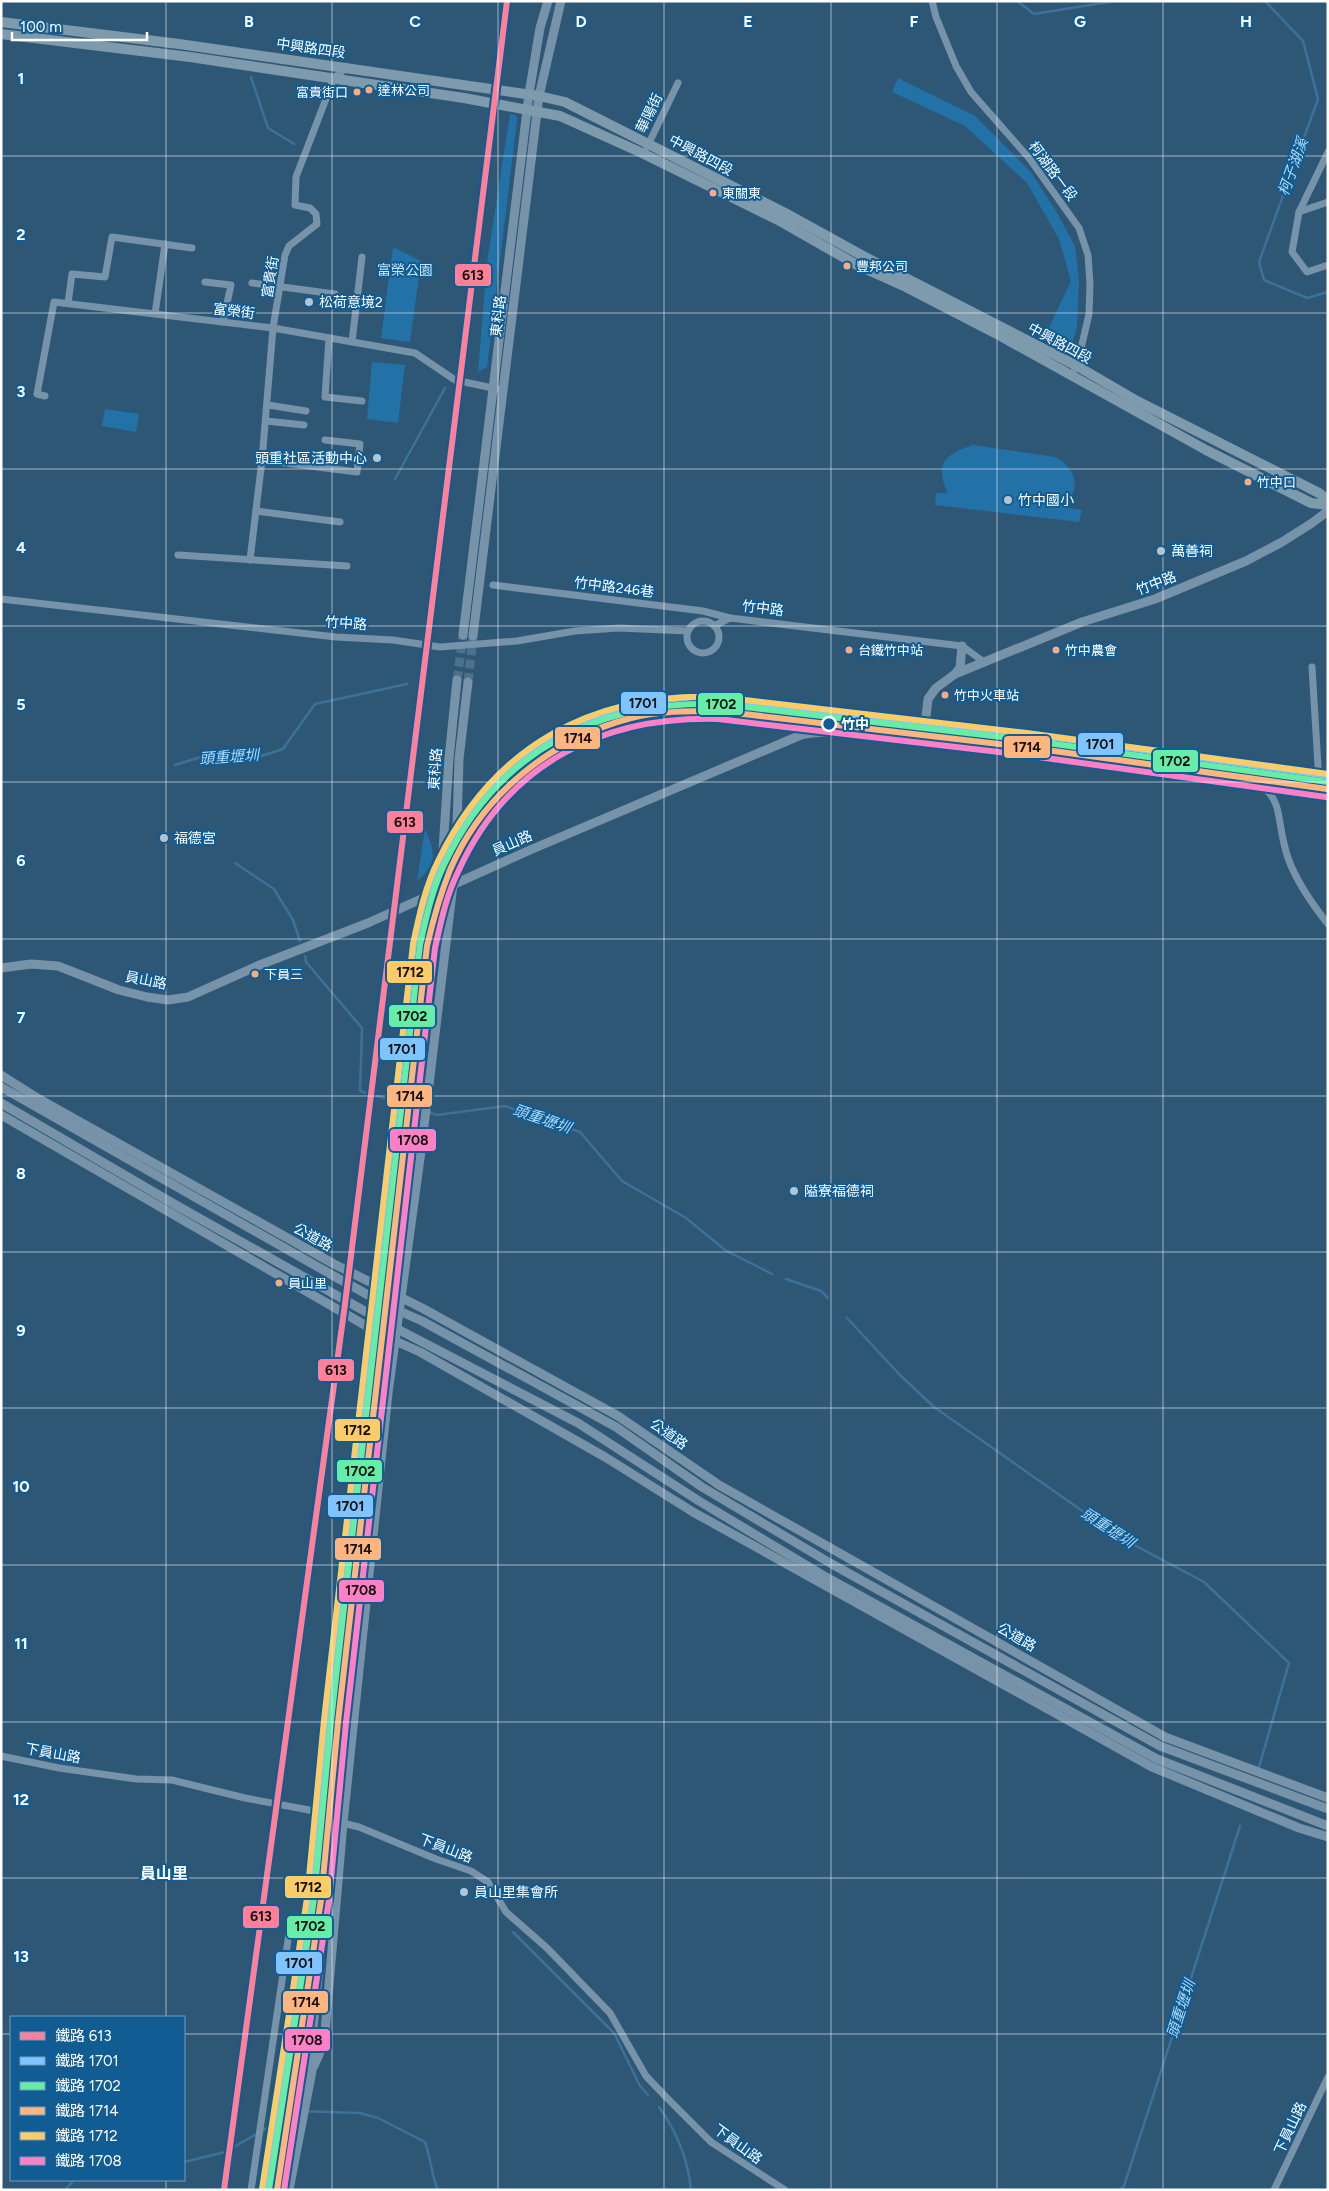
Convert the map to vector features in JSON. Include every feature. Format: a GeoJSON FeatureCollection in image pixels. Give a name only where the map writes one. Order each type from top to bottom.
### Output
{"type":"FeatureCollection","features":[{"type":"Feature","properties":{"kind":"main road","name":"中興路四段"},"geometry":{"type":"LineString","coordinates":[[1,22],[347,67],[534,95],[565,102],[785,212],[1074,370],[1215,454],[1312,503],[1328,505]]}},
{"type":"Feature","properties":{"kind":"main road","name":"中興路四段"},"geometry":{"type":"LineString","coordinates":[[1,34],[190,56],[560,116],[642,153],[778,220],[858,265],[1138,401],[1319,493],[1328,500]]}},
{"type":"Feature","properties":{"kind":"street","name":"東科路"},"geometry":{"type":"LineString","coordinates":[[463,635],[492,388],[534,95],[540,28],[548,1]]}},
{"type":"Feature","properties":{"kind":"street","name":"東科路"},"geometry":{"type":"LineString","coordinates":[[534,95],[560,1]]}},
{"type":"Feature","properties":{"kind":"street","name":"柯湖路一段"},"geometry":{"type":"LineString","coordinates":[[932,1],[936,17],[956,66],[971,92],[1029,158],[1078,228],[1088,255],[1090,284],[1089,314],[1074,370]]}},
{"type":"Feature","properties":{"kind":"street","name":"富貴街"},"geometry":{"type":"LineString","coordinates":[[250,560],[268,405],[274,328],[281,288],[284,255],[289,246],[317,224],[316,214],[310,208],[296,205],[296,177],[334,78],[347,67]]}},
{"type":"Feature","properties":{"kind":"street","name":"華陽街"},"geometry":{"type":"LineString","coordinates":[[642,153],[649,143],[678,83]]}},
{"type":"Feature","properties":{"kind":"street","name":"東科路"},"geometry":{"type":"LineString","coordinates":[[473,636],[532,110]]}},
{"type":"Feature","properties":{"kind":"street"},"geometry":{"type":"LineString","coordinates":[[1328,152],[1299,212],[1292,252],[1307,272],[1328,265]]}},
{"type":"Feature","properties":{"kind":"street"},"geometry":{"type":"LineString","coordinates":[[1299,212],[1328,202]]}},
{"type":"Feature","properties":{"kind":"street"},"geometry":{"type":"LineString","coordinates":[[45,396],[37,394],[54,302],[68,303],[72,274],[105,277],[112,237],[192,248]]}},
{"type":"Feature","properties":{"kind":"street"},"geometry":{"type":"LineString","coordinates":[[155,314],[165,244]]}},
{"type":"Feature","properties":{"kind":"street"},"geometry":{"type":"LineString","coordinates":[[352,342],[362,257]]}},
{"type":"Feature","properties":{"kind":"street"},"geometry":{"type":"LineString","coordinates":[[204,282],[231,286],[223,322]]}},
{"type":"Feature","properties":{"kind":"street"},"geometry":{"type":"LineString","coordinates":[[252,283],[335,294]]}},
{"type":"Feature","properties":{"kind":"street","name":"富榮街"},"geometry":{"type":"LineString","coordinates":[[68,303],[274,328],[416,353],[455,380],[502,390]]}},
{"type":"Feature","properties":{"kind":"street"},"geometry":{"type":"LineString","coordinates":[[329,338],[325,397],[362,401]]}},
{"type":"Feature","properties":{"kind":"street"},"geometry":{"type":"LineString","coordinates":[[268,405],[306,411]]}},
{"type":"Feature","properties":{"kind":"street"},"geometry":{"type":"LineString","coordinates":[[266,421],[304,426]]}},
{"type":"Feature","properties":{"kind":"street"},"geometry":{"type":"LineString","coordinates":[[262,460],[357,472],[360,444],[325,440]]}},
{"type":"Feature","properties":{"kind":"street"},"geometry":{"type":"LineString","coordinates":[[256,511],[340,522]]}},
{"type":"Feature","properties":{"kind":"street","name":"竹中路"},"geometry":{"type":"LineString","coordinates":[[924,735],[928,698],[936,688],[955,674],[1082,622],[1155,599],[1246,561],[1297,532],[1328,511]]}},
{"type":"Feature","properties":{"kind":"street"},"geometry":{"type":"LineString","coordinates":[[178,554],[347,566]]}},
{"type":"Feature","properties":{"kind":"street","name":"竹中路246巷"},"geometry":{"type":"LineString","coordinates":[[493,585],[703,610],[730,618]]}},
{"type":"Feature","properties":{"kind":"street","name":"竹中路"},"geometry":{"type":"LineString","coordinates":[[1,599],[440,647],[517,642],[575,631],[619,628],[688,631]]}},
{"type":"Feature","properties":{"kind":"street","name":"竹中路"},"geometry":{"type":"LineString","coordinates":[[714,626],[730,618],[962,646],[984,662]]}},
{"type":"Feature","properties":{"kind":"street"},"geometry":{"type":"LineString","coordinates":[[700,621],[707,622],[714,626],[718,634],[717,643],[707,652],[697,651],[689,645],[688,631],[692,625],[700,621]]}},
{"type":"Feature","properties":{"kind":"street"},"geometry":{"type":"LineString","coordinates":[[955,674],[961,662],[962,646]]}},
{"type":"Feature","properties":{"kind":"street"},"geometry":{"type":"LineString","coordinates":[[1312,667],[1318,766]]}},
{"type":"Feature","properties":{"kind":"street","name":"東科路"},"geometry":{"type":"LineString","coordinates":[[339,1822],[382,1335],[391,1294],[411,1149],[440,891],[449,758],[457,680]]}},
{"type":"Feature","properties":{"kind":"street","name":"東科路"},"geometry":{"type":"LineString","coordinates":[[339,1822],[396,1329],[421,1151],[456,860],[459,759],[468,682]]}},
{"type":"Feature","properties":{"kind":"street","name":"員山路"},"geometry":{"type":"LineString","coordinates":[[1,968],[31,964],[58,966],[119,990],[147,997],[168,1000],[188,997],[440,891],[801,735],[830,731],[906,739],[924,735]]}},
{"type":"Feature","properties":{"kind":"street"},"geometry":{"type":"LineString","coordinates":[[924,735],[1027,746],[1227,773],[1254,782],[1276,801],[1291,865],[1300,886],[1328,924]]}},
{"type":"Feature","properties":{"kind":"street","name":"公道路"},"geometry":{"type":"LineString","coordinates":[[1,1075],[37,1102],[332,1275],[388,1306],[422,1321],[616,1427],[702,1487],[830,1563],[1160,1746],[1328,1809]]}},
{"type":"Feature","properties":{"kind":"street","name":"公道路"},"geometry":{"type":"LineString","coordinates":[[1,1087],[37,1102],[334,1264],[422,1308],[618,1416],[719,1485],[1165,1737],[1328,1798]]}},
{"type":"Feature","properties":{"kind":"street"},"geometry":{"type":"LineString","coordinates":[[1,1103],[396,1329],[421,1340],[578,1423],[699,1501],[826,1577],[1158,1759],[1328,1826]]}},
{"type":"Feature","properties":{"kind":"street"},"geometry":{"type":"LineString","coordinates":[[1,1115],[382,1335],[420,1352],[605,1457],[693,1512],[1152,1767],[1299,1828],[1328,1837]]}},
{"type":"Feature","properties":{"kind":"street"},"geometry":{"type":"LineString","coordinates":[[332,1275],[334,1264]]}},
{"type":"Feature","properties":{"kind":"street"},"geometry":{"type":"LineString","coordinates":[[328,1304],[330,1292]]}},
{"type":"Feature","properties":{"kind":"street","name":"下員山路"},"geometry":{"type":"LineString","coordinates":[[1,1756],[59,1768],[136,1779],[172,1780],[245,1798],[309,1810],[339,1822],[359,1827],[436,1859],[471,1870],[488,1882],[506,1912],[547,1948],[610,2013],[646,2076],[664,2095],[711,2142],[785,2190]]}},
{"type":"Feature","properties":{"kind":"street"},"geometry":{"type":"LineString","coordinates":[[289,2190],[312,2071],[324,2042],[339,1822]]}},
{"type":"Feature","properties":{"kind":"street"},"geometry":{"type":"LineString","coordinates":[[251,2190],[291,1920]]}},
{"type":"Feature","properties":{"kind":"street","name":"下員山路"},"geometry":{"type":"LineString","coordinates":[[1274,2190],[1328,2076]]}},
{"type":"Feature","properties":{"kind":"green space"},"geometry":{"type":"Polygon","coordinates":[[[898,78],[975,116],[1030,171],[1056,211],[1075,246],[1079,280],[1077,328],[1069,352],[1044,338],[1071,281],[1059,239],[1027,183],[965,126],[892,92],[898,78]]]}},
{"type":"Feature","properties":{"kind":"green space"},"geometry":{"type":"Polygon","coordinates":[[[510,114],[516,115],[517,120],[487,367],[478,372],[487,263],[510,114]]]}},
{"type":"Feature","properties":{"kind":"green space","name":"富榮公園"},"geometry":{"type":"Polygon","coordinates":[[[393,247],[421,261],[410,342],[381,338],[393,247]]]}},
{"type":"Feature","properties":{"kind":"green space"},"geometry":{"type":"Polygon","coordinates":[[[372,362],[405,365],[398,423],[367,419],[372,362]]]}},
{"type":"Feature","properties":{"kind":"green space"},"geometry":{"type":"Polygon","coordinates":[[[105,409],[139,414],[136,432],[102,426],[105,409]]]}},
{"type":"Feature","properties":{"kind":"green space"},"geometry":{"type":"Polygon","coordinates":[[[973,445],[1055,457],[1062,462],[1072,473],[1075,487],[1073,494],[1063,507],[1082,510],[1079,522],[935,505],[936,493],[948,493],[942,475],[942,467],[945,462],[955,452],[973,445]]]}},
{"type":"Feature","properties":{"kind":"green space"},"geometry":{"type":"Polygon","coordinates":[[[1177,751],[1225,758],[1222,776],[1175,769],[1177,751]]]}},
{"type":"Feature","properties":{"kind":"green space"},"geometry":{"type":"Polygon","coordinates":[[[425,829],[431,844],[433,857],[429,869],[417,881],[425,829]]]}},
{"type":"Feature","properties":{"kind":"waterway","name":"柯子湖溪"},"geometry":{"type":"LineString","coordinates":[[1017,1],[1034,14],[1115,1]]}},
{"type":"Feature","properties":{"kind":"waterway","name":"柯子湖溪"},"geometry":{"type":"LineString","coordinates":[[1265,1],[1303,41],[1318,99],[1259,262],[1264,280],[1307,298],[1328,292]]}},
{"type":"Feature","properties":{"kind":"waterway","name":"頭重壢圳"},"geometry":{"type":"LineString","coordinates":[[251,77],[268,128],[294,144]]}},
{"type":"Feature","properties":{"kind":"waterway","name":"頭重壢圳"},"geometry":{"type":"LineString","coordinates":[[395,479],[445,388]]}},
{"type":"Feature","properties":{"kind":"waterway","name":"頭重壢圳"},"geometry":{"type":"LineString","coordinates":[[175,765],[201,757],[233,759],[258,757],[283,749],[315,704],[407,684]]}},
{"type":"Feature","properties":{"kind":"waterway","name":"頭重壢圳"},"geometry":{"type":"LineString","coordinates":[[235,863],[274,889],[293,920],[300,941]]}},
{"type":"Feature","properties":{"kind":"waterway","name":"頭重壢圳"},"geometry":{"type":"LineString","coordinates":[[305,956],[306,962],[362,1028],[360,1091],[423,1110]]}},
{"type":"Feature","properties":{"kind":"waterway","name":"頭重壢圳"},"geometry":{"type":"LineString","coordinates":[[428,1112],[437,1115],[505,1106],[580,1132],[622,1181],[686,1218],[725,1250],[772,1274]]}},
{"type":"Feature","properties":{"kind":"waterway","name":"頭重壢圳"},"geometry":{"type":"LineString","coordinates":[[786,1279],[821,1291],[828,1298]]}},
{"type":"Feature","properties":{"kind":"waterway","name":"頭重壢圳"},"geometry":{"type":"LineString","coordinates":[[847,1318],[900,1375],[934,1407],[1121,1538],[1204,1582],[1289,1663],[1259,1767]]}},
{"type":"Feature","properties":{"kind":"waterway","name":"頭重壢圳"},"geometry":{"type":"LineString","coordinates":[[1119,2190],[1124,2186],[1240,1826]]}},
{"type":"Feature","properties":{"kind":"waterway"},"geometry":{"type":"LineString","coordinates":[[513,1932],[614,2033],[640,2086],[648,2095]]}},
{"type":"Feature","properties":{"kind":"waterway"},"geometry":{"type":"LineString","coordinates":[[659,2107],[681,2146],[691,2190]]}},
{"type":"Feature","properties":{"kind":"waterway"},"geometry":{"type":"LineString","coordinates":[[185,2162],[225,2152],[297,2111],[360,2113],[378,2118],[425,2142],[438,2190]]}},
{"type":"Feature","properties":{"kind":"waterway"},"geometry":{"type":"LineString","coordinates":[[65,2190],[73,2181]]}},
{"type":"Feature","properties":{"kind":"tunnel"},"geometry":{"type":"LineString","coordinates":[[457,680],[463,635]]}},
{"type":"Feature","properties":{"kind":"tunnel"},"geometry":{"type":"LineString","coordinates":[[468,682],[473,637]]}},
{"type":"Feature","properties":{"kind":"rail line","name":"613"},"geometry":{"type":"LineString","coordinates":[[224,2190],[345,1304],[507,1]]}},
{"type":"Feature","properties":{"kind":"rail line","name":"1701"},"geometry":{"type":"LineString","coordinates":[[264,2190],[309,1898],[326,1720],[414,945],[428,890],[444,854],[463,821],[484,793],[508,768],[566,730],[600,716],[638,704],[695,697],[1063,739],[1328,776]]}},
{"type":"Feature","properties":{"kind":"rail line","name":"1712"},"geometry":{"type":"LineString","coordinates":[[262,2189],[307,1898],[324,1720],[413,944],[429,881],[461,820],[488,786],[519,757],[553,734],[590,716],[631,704],[674,698],[720,697],[1027,733],[1328,774]]}},
{"type":"Feature","properties":{"kind":"rail line","name":"1702"},"geometry":{"type":"LineString","coordinates":[[269,2190],[314,1899],[331,1721],[420,945],[436,884],[466,825],[492,791],[522,763],[556,741],[592,724],[632,712],[674,705],[719,704],[1026,740],[1328,782]]}},
{"type":"Feature","properties":{"kind":"rail line","name":"1714"},"geometry":{"type":"LineString","coordinates":[[277,2190],[321,1900],[338,1722],[427,946],[450,870],[464,842],[481,817],[523,773],[548,755],[574,740],[602,727],[631,718],[685,711],[718,711],[1025,747],[1327,789]]}},
{"type":"Feature","properties":{"kind":"rail line","name":"1708"},"geometry":{"type":"LineString","coordinates":[[284,2190],[329,1900],[346,1723],[435,948],[450,890],[479,834],[503,802],[531,775],[563,754],[598,737],[636,726],[676,720],[718,719],[1024,755],[1326,797]]}},
{"type":"Feature","properties":{"kind":"place","name":"達林公司"},"geometry":{"type":"Point","coordinates":[369,90]}},
{"type":"Feature","properties":{"kind":"place","name":"富貴街口"},"geometry":{"type":"Point","coordinates":[357,92]}},
{"type":"Feature","properties":{"kind":"place","name":"東關東"},"geometry":{"type":"Point","coordinates":[713,193]}},
{"type":"Feature","properties":{"kind":"place","name":"豐邦公司"},"geometry":{"type":"Point","coordinates":[847,266]}},
{"type":"Feature","properties":{"kind":"place","name":"松荷意境2"},"geometry":{"type":"Point","coordinates":[309,302]}},
{"type":"Feature","properties":{"kind":"place","name":"頭重社區活動中心"},"geometry":{"type":"Point","coordinates":[377,458]}},
{"type":"Feature","properties":{"kind":"place","name":"竹中口"},"geometry":{"type":"Point","coordinates":[1248,482]}},
{"type":"Feature","properties":{"kind":"place","name":"竹中國小"},"geometry":{"type":"Point","coordinates":[1008,500]}},
{"type":"Feature","properties":{"kind":"place","name":"萬善祠"},"geometry":{"type":"Point","coordinates":[1161,551]}},
{"type":"Feature","properties":{"kind":"place","name":"台鐵竹中站"},"geometry":{"type":"Point","coordinates":[849,650]}},
{"type":"Feature","properties":{"kind":"place","name":"竹中農會"},"geometry":{"type":"Point","coordinates":[1056,650]}},
{"type":"Feature","properties":{"kind":"place","name":"竹中火車站"},"geometry":{"type":"Point","coordinates":[945,695]}},
{"type":"Feature","properties":{"kind":"place","name":"竹中"},"geometry":{"type":"Point","coordinates":[829,724]}},
{"type":"Feature","properties":{"kind":"place","name":"福德宮"},"geometry":{"type":"Point","coordinates":[164,838]}},
{"type":"Feature","properties":{"kind":"place","name":"下員三"},"geometry":{"type":"Point","coordinates":[255,974]}},
{"type":"Feature","properties":{"kind":"place","name":"隘寮福德祠"},"geometry":{"type":"Point","coordinates":[794,1191]}},
{"type":"Feature","properties":{"kind":"place","name":"員山里"},"geometry":{"type":"Point","coordinates":[279,1283]}},
{"type":"Feature","properties":{"kind":"place","name":"員山里集會所"},"geometry":{"type":"Point","coordinates":[464,1892]}},
{"type":"Feature","properties":{"kind":"district","name":"員山里"},"geometry":{"type":"Point","coordinates":[164,1873]}}]}
